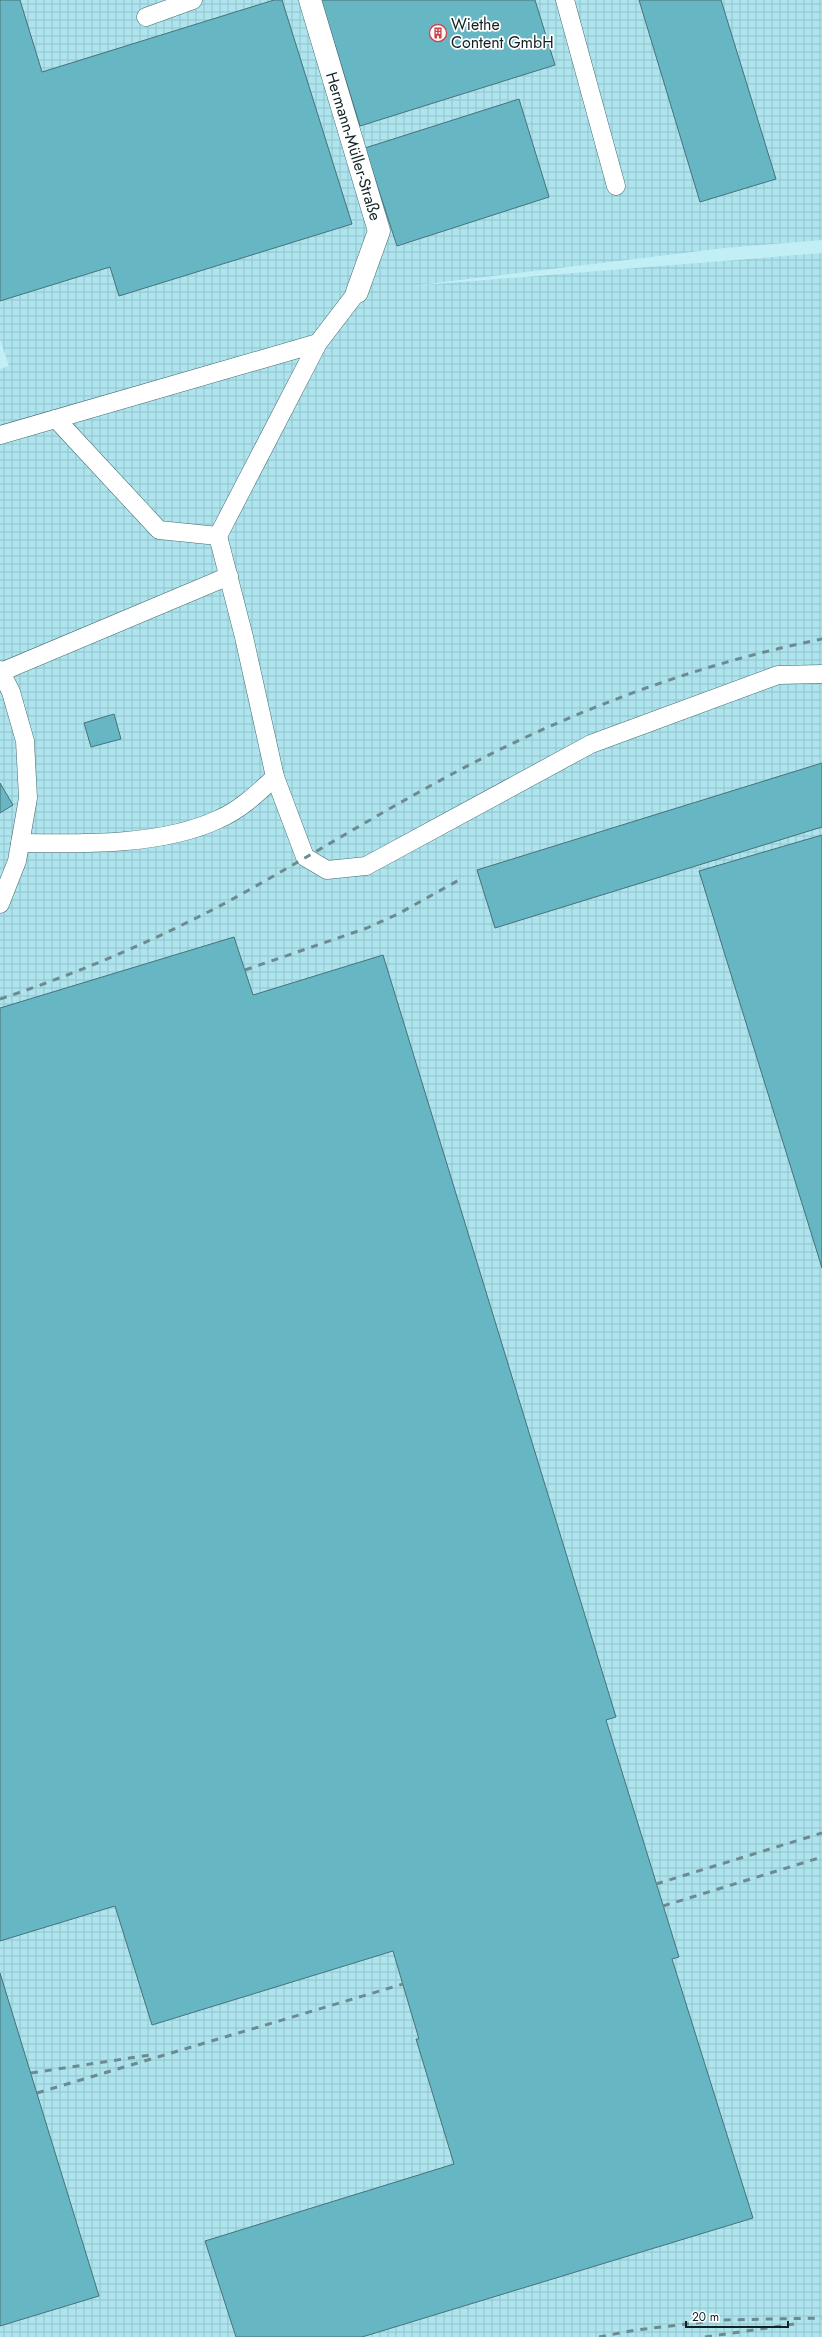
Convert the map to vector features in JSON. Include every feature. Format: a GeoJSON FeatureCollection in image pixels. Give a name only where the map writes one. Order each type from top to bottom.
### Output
{"type":"FeatureCollection","features":[{"type":"Feature","properties":{"kind":"street","name":"Hermann-Müller-Straße"},"geometry":{"type":"LineString","coordinates":[[310,0],[379,231],[357,292]]}},
{"type":"Feature","properties":{"kind":"lane"},"geometry":{"type":"LineString","coordinates":[[146,17],[193,0]]}},
{"type":"Feature","properties":{"kind":"lane"},"geometry":{"type":"LineString","coordinates":[[565,0],[616,186]]}},
{"type":"Feature","properties":{"kind":"lane"},"geometry":{"type":"LineString","coordinates":[[357,292],[318,343],[218,536],[229,576],[275,777],[306,857],[327,870],[366,866],[590,744],[778,675],[822,674]]}},
{"type":"Feature","properties":{"kind":"lane"},"geometry":{"type":"LineString","coordinates":[[0,435],[318,343]]}},
{"type":"Feature","properties":{"kind":"lane"},"geometry":{"type":"LineString","coordinates":[[56,419],[159,530],[218,536]]}},
{"type":"Feature","properties":{"kind":"lane"},"geometry":{"type":"LineString","coordinates":[[0,904],[17,861],[28,798],[25,741],[12,692],[0,671],[229,576]]}},
{"type":"Feature","properties":{"kind":"lane"},"geometry":{"type":"LineString","coordinates":[[20,843],[83,844],[168,836],[219,819],[256,795],[275,777]]}},
{"type":"Feature","properties":{"kind":"shaded area"},"geometry":{"type":"Polygon","coordinates":[[[0,0],[822,0],[822,240],[725,248],[411,286],[822,253],[822,2337],[0,2337],[0,369],[9,366],[0,339],[0,0]]]}},
{"type":"Feature","properties":{"kind":"building"},"geometry":{"type":"Polygon","coordinates":[[[0,0],[20,0],[42,72],[274,0],[282,0],[352,224],[119,296],[110,267],[0,301],[0,0]]]}},
{"type":"Feature","properties":{"kind":"building","name":"Wiethe Content GmbH"},"geometry":{"type":"Polygon","coordinates":[[[321,0],[535,0],[555,65],[360,126],[321,0]]]}},
{"type":"Feature","properties":{"kind":"building"},"geometry":{"type":"Polygon","coordinates":[[[639,0],[721,0],[776,179],[700,202],[639,0]]]}},
{"type":"Feature","properties":{"kind":"building"},"geometry":{"type":"Polygon","coordinates":[[[519,99],[549,197],[397,246],[365,148],[519,99]]]}},
{"type":"Feature","properties":{"kind":"building"},"geometry":{"type":"Polygon","coordinates":[[[114,714],[121,739],[91,747],[84,723],[114,714]]]}},
{"type":"Feature","properties":{"kind":"building"},"geometry":{"type":"Polygon","coordinates":[[[822,763],[822,827],[495,928],[477,870],[822,763]]]}},
{"type":"Feature","properties":{"kind":"building"},"geometry":{"type":"Polygon","coordinates":[[[0,783],[13,805],[0,813],[0,783]]]}},
{"type":"Feature","properties":{"kind":"building"},"geometry":{"type":"Polygon","coordinates":[[[822,835],[822,1268],[699,871],[822,835]]]}},
{"type":"Feature","properties":{"kind":"building"},"geometry":{"type":"Polygon","coordinates":[[[234,937],[253,995],[383,955],[616,1717],[606,1720],[679,1957],[672,1959],[753,2218],[362,2337],[236,2337],[205,2241],[454,2164],[416,2039],[419,2039],[393,1951],[152,2025],[115,1906],[0,1941],[0,1008],[234,937]]]}},
{"type":"Feature","properties":{"kind":"building"},"geometry":{"type":"Polygon","coordinates":[[[0,1973],[99,2296],[0,2326],[0,1973]]]}},
{"type":"Feature","properties":{"kind":"railway"},"geometry":{"type":"LineString","coordinates":[[0,999],[88,967],[174,929],[260,884],[442,779],[557,723],[600,705],[688,674],[777,649],[822,639]]}},
{"type":"Feature","properties":{"kind":"railway"},"geometry":{"type":"LineString","coordinates":[[245,970],[367,928],[398,914],[459,880]]}},
{"type":"Feature","properties":{"kind":"railway"},"geometry":{"type":"LineString","coordinates":[[656,1884],[822,1833]]}},
{"type":"Feature","properties":{"kind":"railway"},"geometry":{"type":"LineString","coordinates":[[663,1906],[822,1857]]}},
{"type":"Feature","properties":{"kind":"railway"},"geometry":{"type":"LineString","coordinates":[[37,2093],[403,1984]]}},
{"type":"Feature","properties":{"kind":"railway"},"geometry":{"type":"LineString","coordinates":[[31,2073],[150,2055]]}},
{"type":"Feature","properties":{"kind":"railway"},"geometry":{"type":"LineString","coordinates":[[599,2337],[636,2330],[721,2320],[822,2318]]}},
{"type":"Feature","properties":{"kind":"railway"},"geometry":{"type":"LineString","coordinates":[[705,2337],[794,2324]]}},
{"type":"Feature","properties":{"kind":"place","name":"Wiethe Content GmbH"},"geometry":{"type":"Point","coordinates":[438,33]}}]}
